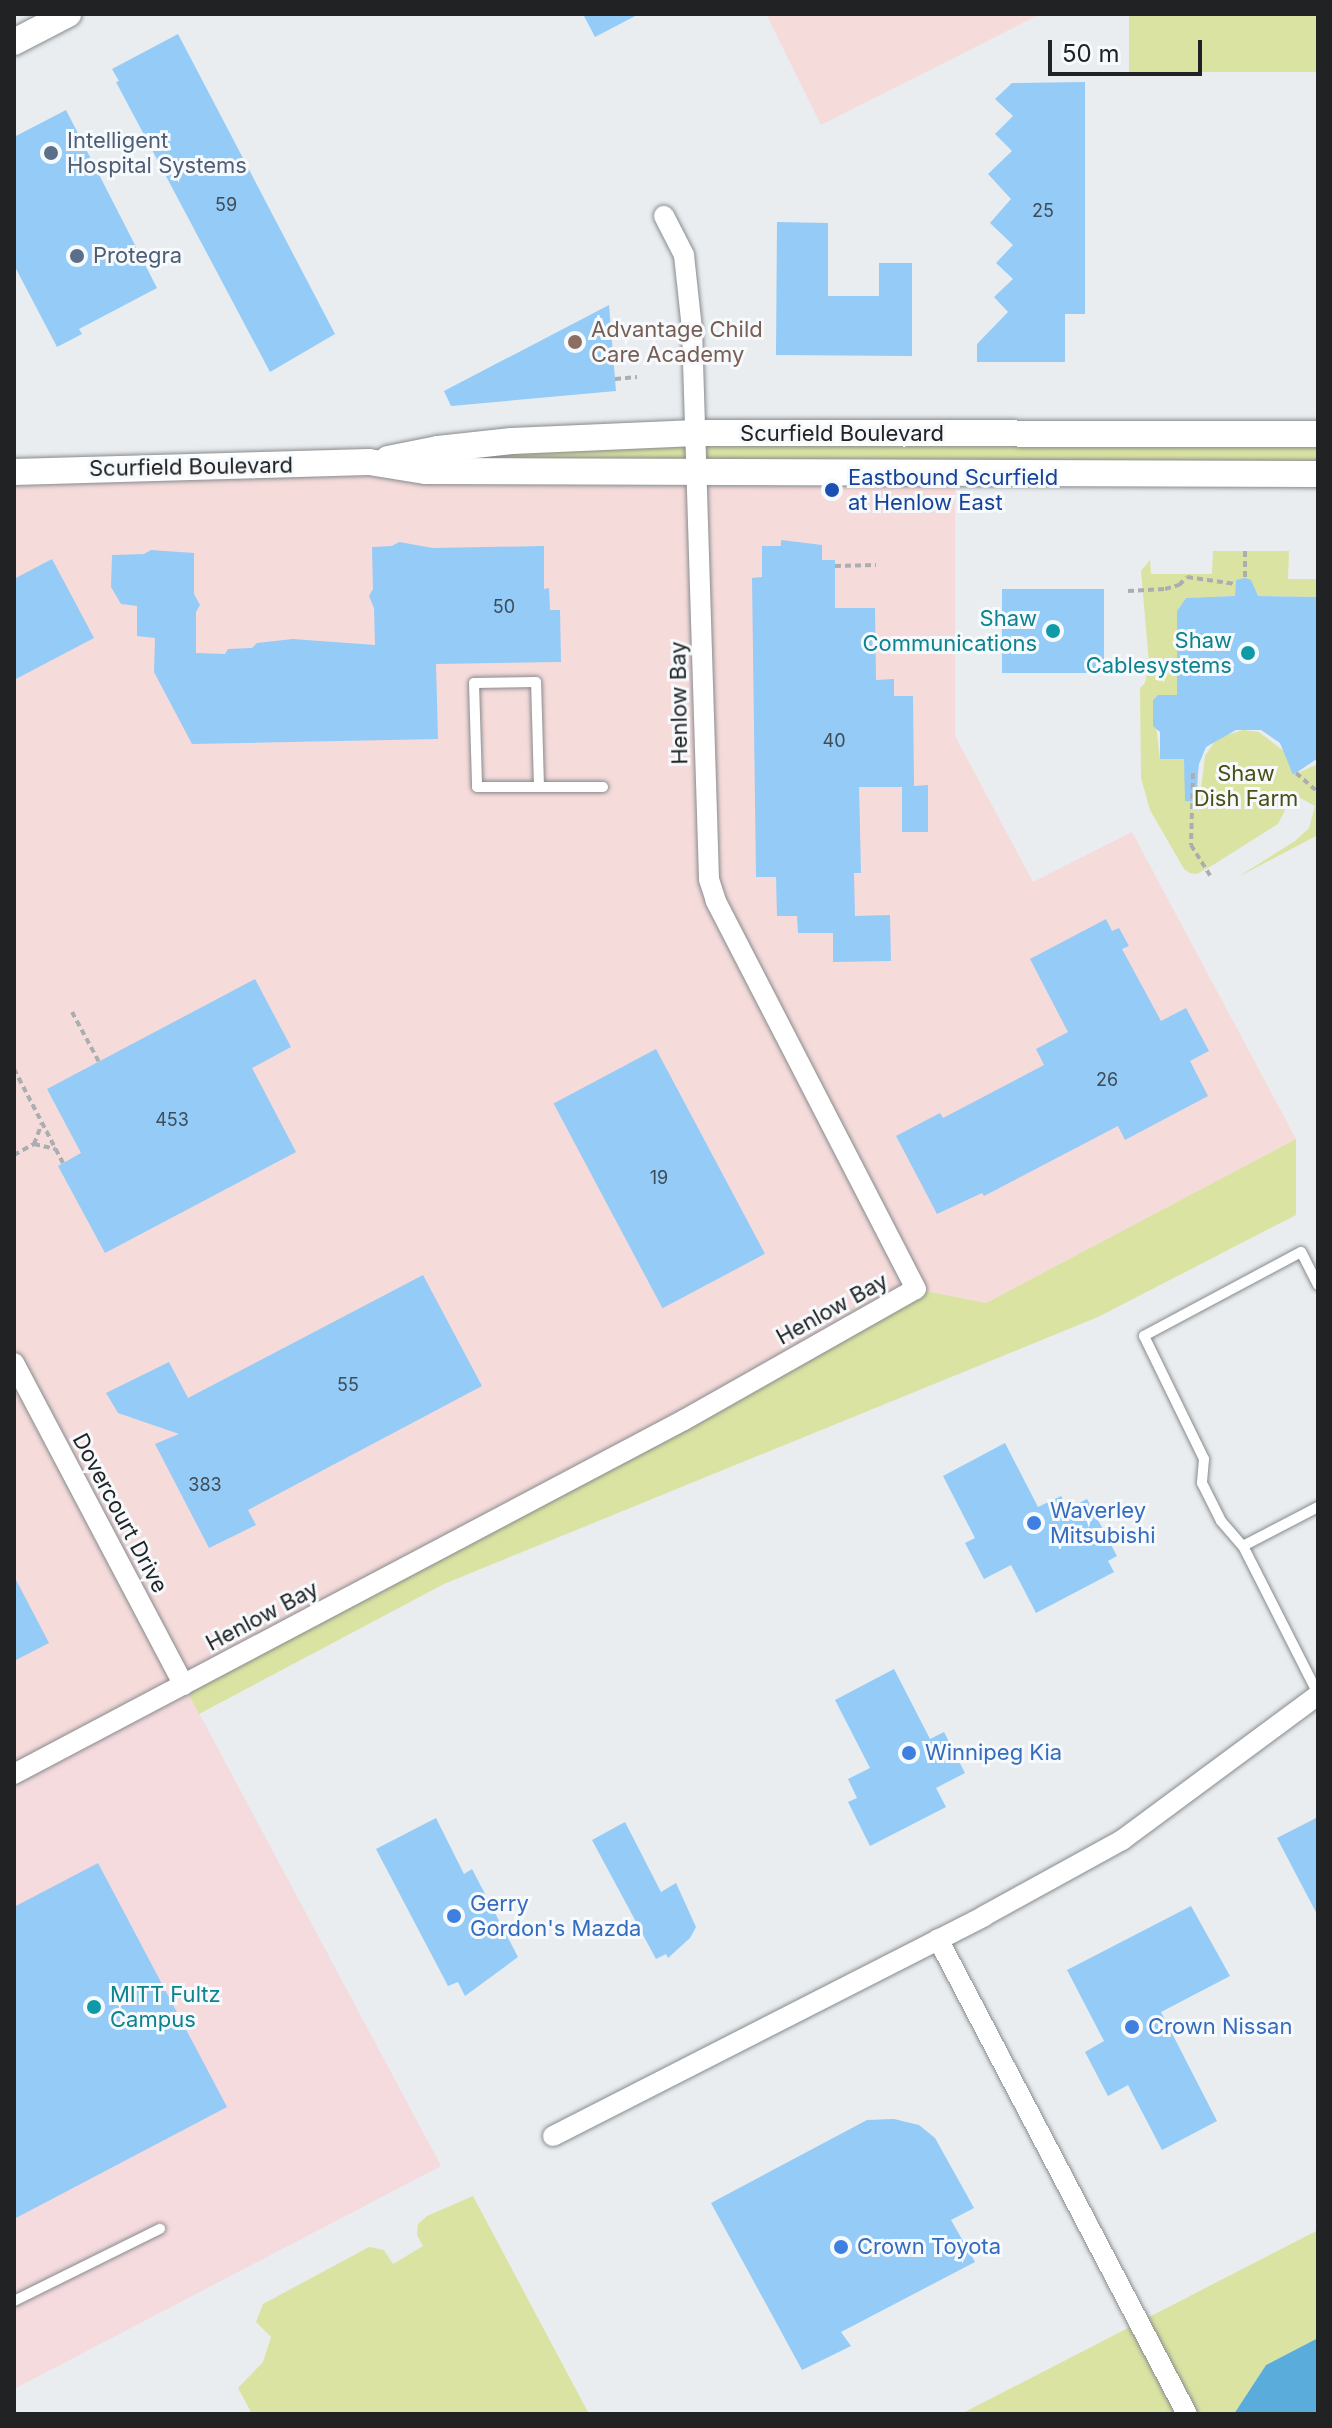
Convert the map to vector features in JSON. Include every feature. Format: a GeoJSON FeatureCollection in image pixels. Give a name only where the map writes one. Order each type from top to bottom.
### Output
{"type":"FeatureCollection","features":[{"type":"Feature","properties":{"kind":"street"},"geometry":{"type":"LineString","coordinates":[[14,42],[68,14]]}},
{"type":"Feature","properties":{"kind":"street","name":"Henlow Bay"},"geometry":{"type":"LineString","coordinates":[[14,1774],[684,1420],[916,1289],[716,901],[709,879],[689,285],[684,255],[664,216]]}},
{"type":"Feature","properties":{"kind":"street","name":"Scurfield Boulevard"},"geometry":{"type":"LineString","coordinates":[[14,472],[369,462],[438,449],[512,441],[696,433],[1318,434]]}},
{"type":"Feature","properties":{"kind":"street","name":"Scurfield Boulevard"},"geometry":{"type":"LineString","coordinates":[[369,462],[426,471],[1318,474]]}},
{"type":"Feature","properties":{"kind":"street","name":"Dovercourt Drive"},"geometry":{"type":"LineString","coordinates":[[14,1363],[184,1685]]}},
{"type":"Feature","properties":{"kind":"street"},"geometry":{"type":"LineString","coordinates":[[553,2136],[938,1939],[1122,1840],[1318,1694]]}},
{"type":"Feature","properties":{"kind":"street"},"geometry":{"type":"LineString","coordinates":[[938,1939],[1187,2414]]}},
{"type":"Feature","properties":{"kind":"lane"},"geometry":{"type":"LineString","coordinates":[[539,787],[536,682],[474,683],[477,787],[539,787],[603,787]]}},
{"type":"Feature","properties":{"kind":"lane"},"geometry":{"type":"LineString","coordinates":[[1318,1285],[1301,1252],[1144,1336],[1204,1459],[1202,1483],[1221,1521],[1243,1546],[1318,1694]]}},
{"type":"Feature","properties":{"kind":"lane"},"geometry":{"type":"LineString","coordinates":[[1243,1546],[1318,1507]]}},
{"type":"Feature","properties":{"kind":"lane"},"geometry":{"type":"LineString","coordinates":[[14,2301],[160,2229]]}},
{"type":"Feature","properties":{"kind":"path"},"geometry":{"type":"LineString","coordinates":[[615,379],[637,377]]}},
{"type":"Feature","properties":{"kind":"path"},"geometry":{"type":"LineString","coordinates":[[1245,551],[1245,578]]}},
{"type":"Feature","properties":{"kind":"path"},"geometry":{"type":"LineString","coordinates":[[835,566],[876,565]]}},
{"type":"Feature","properties":{"kind":"path"},"geometry":{"type":"LineString","coordinates":[[1128,591],[1165,589],[1179,585],[1187,577],[1236,584]]}},
{"type":"Feature","properties":{"kind":"path"},"geometry":{"type":"LineString","coordinates":[[1193,773],[1191,845],[1210,875]]}},
{"type":"Feature","properties":{"kind":"path"},"geometry":{"type":"LineString","coordinates":[[1296,773],[1318,792]]}},
{"type":"Feature","properties":{"kind":"path"},"geometry":{"type":"LineString","coordinates":[[72,1012],[99,1062]]}},
{"type":"Feature","properties":{"kind":"path"},"geometry":{"type":"LineString","coordinates":[[14,1069],[63,1163]]}},
{"type":"Feature","properties":{"kind":"path"},"geometry":{"type":"LineString","coordinates":[[14,1155],[34,1144],[42,1123]]}},
{"type":"Feature","properties":{"kind":"path"},"geometry":{"type":"LineString","coordinates":[[34,1144],[56,1149]]}},
{"type":"Feature","properties":{"kind":"shaded area"},"geometry":{"type":"Polygon","coordinates":[[[766,14],[1041,14],[821,125],[766,14]]]}},
{"type":"Feature","properties":{"kind":"shaded area"},"geometry":{"type":"Polygon","coordinates":[[[14,472],[955,473],[955,736],[1033,882],[1132,832],[1296,1139],[986,1303],[916,1289],[14,1774],[14,472]]]}},
{"type":"Feature","properties":{"kind":"shaded area"},"geometry":{"type":"Polygon","coordinates":[[[184,1685],[441,2166],[14,2389],[14,1774],[184,1685]]]}},
{"type":"Feature","properties":{"kind":"green space"},"geometry":{"type":"Polygon","coordinates":[[[1129,14],[1318,14],[1318,72],[1129,72],[1129,14]]]}},
{"type":"Feature","properties":{"kind":"green space"},"geometry":{"type":"Polygon","coordinates":[[[1318,434],[1318,474],[426,471],[438,449],[1318,434]]]}},
{"type":"Feature","properties":{"kind":"green space","name":"Shaw Dish Farm"},"geometry":{"type":"Polygon","coordinates":[[[1213,551],[1289,551],[1288,579],[1318,579],[1318,597],[1254,596],[1236,584],[1235,596],[1186,598],[1177,611],[1177,695],[1158,695],[1153,700],[1160,759],[1184,759],[1184,768],[1198,776],[1198,814],[1205,756],[1217,738],[1243,730],[1259,732],[1285,752],[1293,775],[1318,764],[1318,835],[1238,877],[1295,841],[1309,828],[1315,806],[1293,794],[1278,824],[1197,874],[1190,873],[1184,869],[1150,810],[1141,778],[1140,688],[1145,683],[1149,663],[1141,571],[1150,560],[1151,574],[1212,574],[1213,551]]]}},
{"type":"Feature","properties":{"kind":"green space"},"geometry":{"type":"Polygon","coordinates":[[[1296,1139],[1296,1215],[1098,1317],[444,1584],[199,1714],[184,1685],[916,1289],[986,1303],[1296,1139]]]}},
{"type":"Feature","properties":{"kind":"green space"},"geometry":{"type":"Polygon","coordinates":[[[473,2196],[589,2414],[252,2414],[238,2388],[263,2362],[271,2337],[256,2322],[263,2304],[369,2247],[384,2250],[393,2264],[423,2246],[417,2235],[418,2224],[427,2216],[473,2196]]]}},
{"type":"Feature","properties":{"kind":"green space"},"geometry":{"type":"Polygon","coordinates":[[[1318,2230],[1318,2338],[1266,2365],[1234,2414],[961,2414],[1318,2230]]]}},
{"type":"Feature","properties":{"kind":"water"},"geometry":{"type":"Polygon","coordinates":[[[1318,2338],[1318,2414],[1234,2414],[1266,2365],[1318,2338]]]}},
{"type":"Feature","properties":{"kind":"building"},"geometry":{"type":"Polygon","coordinates":[[[583,14],[639,14],[595,37],[583,14]]]}},
{"type":"Feature","properties":{"kind":"building"},"geometry":{"type":"Polygon","coordinates":[[[178,34],[335,334],[270,372],[116,82],[119,81],[112,69],[178,34]]]}},
{"type":"Feature","properties":{"kind":"building"},"geometry":{"type":"Polygon","coordinates":[[[1085,82],[1085,314],[1065,314],[1065,362],[977,362],[977,344],[1008,312],[994,297],[1013,279],[996,263],[1013,245],[990,223],[1011,199],[988,174],[1012,151],[995,134],[1013,116],[995,99],[1012,83],[1085,82]]]}},
{"type":"Feature","properties":{"kind":"building","name":"Protegra"},"geometry":{"type":"Polygon","coordinates":[[[66,110],[157,288],[79,329],[82,334],[57,347],[14,265],[14,137],[66,110]]]}},
{"type":"Feature","properties":{"kind":"building"},"geometry":{"type":"Polygon","coordinates":[[[777,222],[828,223],[828,296],[879,296],[879,263],[912,263],[912,356],[776,355],[777,222]]]}},
{"type":"Feature","properties":{"kind":"building","name":"Advantage Child Care Academy"},"geometry":{"type":"Polygon","coordinates":[[[609,305],[616,391],[451,406],[444,391],[609,305]]]}},
{"type":"Feature","properties":{"kind":"building"},"geometry":{"type":"Polygon","coordinates":[[[781,540],[822,545],[822,560],[835,560],[835,608],[875,608],[876,680],[894,679],[894,696],[913,696],[914,786],[928,785],[928,832],[902,832],[902,787],[859,787],[861,873],[854,873],[855,916],[890,915],[891,961],[833,962],[833,933],[798,933],[797,916],[777,916],[776,877],[756,877],[752,578],[762,577],[762,546],[781,546],[781,540]]]}},
{"type":"Feature","properties":{"kind":"building"},"geometry":{"type":"Polygon","coordinates":[[[399,542],[433,548],[544,546],[544,589],[549,588],[550,610],[560,610],[561,662],[436,664],[438,739],[192,744],[154,672],[155,638],[137,636],[137,606],[121,604],[111,587],[112,555],[144,554],[151,550],[194,553],[194,594],[200,605],[196,612],[196,653],[225,654],[228,649],[252,648],[257,643],[293,639],[375,645],[374,608],[369,596],[373,589],[372,547],[392,546],[399,542]]]}},
{"type":"Feature","properties":{"kind":"building"},"geometry":{"type":"Polygon","coordinates":[[[52,559],[94,638],[14,680],[14,579],[52,559]]]}},
{"type":"Feature","properties":{"kind":"building","name":"Shaw Cablesystems"},"geometry":{"type":"Polygon","coordinates":[[[1236,580],[1251,580],[1258,596],[1318,597],[1318,758],[1293,775],[1280,743],[1261,730],[1236,730],[1206,747],[1199,764],[1195,802],[1185,801],[1184,759],[1160,759],[1160,732],[1153,726],[1153,700],[1158,695],[1177,695],[1177,611],[1186,598],[1235,596],[1236,580]]]}},
{"type":"Feature","properties":{"kind":"building","name":"Shaw Communications"},"geometry":{"type":"Polygon","coordinates":[[[1002,589],[1104,589],[1104,673],[1002,673],[1002,589]]]}},
{"type":"Feature","properties":{"kind":"building"},"geometry":{"type":"Polygon","coordinates":[[[1106,919],[1112,931],[1119,928],[1129,946],[1122,949],[1161,1021],[1186,1008],[1209,1051],[1190,1061],[1208,1096],[1125,1140],[1118,1126],[984,1196],[982,1193],[937,1214],[896,1136],[940,1113],[943,1118],[1044,1065],[1036,1049],[1068,1032],[1030,959],[1106,919]]]}},
{"type":"Feature","properties":{"kind":"building"},"geometry":{"type":"Polygon","coordinates":[[[255,979],[291,1047],[252,1068],[296,1152],[105,1253],[58,1166],[81,1153],[47,1089],[255,979]]]}},
{"type":"Feature","properties":{"kind":"building"},"geometry":{"type":"Polygon","coordinates":[[[656,1049],[765,1254],[662,1308],[554,1103],[656,1049]]]}},
{"type":"Feature","properties":{"kind":"building"},"geometry":{"type":"Polygon","coordinates":[[[423,1275],[482,1386],[248,1510],[256,1525],[209,1548],[155,1444],[179,1434],[118,1413],[106,1393],[169,1362],[188,1398],[423,1275]]]}},
{"type":"Feature","properties":{"kind":"building","name":"Waverley Mitsubishi"},"geometry":{"type":"Polygon","coordinates":[[[1005,1443],[1038,1507],[1061,1496],[1068,1509],[1087,1499],[1117,1556],[1108,1561],[1114,1572],[1036,1613],[1011,1565],[984,1579],[965,1543],[975,1538],[943,1476],[1005,1443]]]}},
{"type":"Feature","properties":{"kind":"building"},"geometry":{"type":"Polygon","coordinates":[[[14,1576],[49,1643],[14,1661],[14,1576]]]}},
{"type":"Feature","properties":{"kind":"building","name":"Winnipeg Kia"},"geometry":{"type":"Polygon","coordinates":[[[894,1669],[930,1739],[944,1732],[965,1773],[936,1788],[946,1807],[870,1846],[848,1802],[857,1798],[848,1779],[870,1768],[835,1700],[894,1669]]]}},
{"type":"Feature","properties":{"kind":"building"},"geometry":{"type":"Polygon","coordinates":[[[1318,1817],[1318,1916],[1277,1838],[1318,1817]]]}},
{"type":"Feature","properties":{"kind":"building","name":"Gerry Gordon's Mazda"},"geometry":{"type":"Polygon","coordinates":[[[436,1818],[464,1874],[472,1869],[518,1957],[465,1996],[458,1982],[448,1986],[376,1849],[436,1818]]]}},
{"type":"Feature","properties":{"kind":"building"},"geometry":{"type":"Polygon","coordinates":[[[625,1822],[661,1892],[676,1883],[696,1927],[690,1938],[668,1958],[666,1954],[656,1959],[592,1840],[625,1822]]]}},
{"type":"Feature","properties":{"kind":"building","name":"MITT Fultz Campus"},"geometry":{"type":"Polygon","coordinates":[[[98,1863],[227,2107],[14,2219],[14,1907],[98,1863]]]}},
{"type":"Feature","properties":{"kind":"building","name":"Crown Nissan"},"geometry":{"type":"Polygon","coordinates":[[[1191,1906],[1230,1976],[1161,2012],[1217,2121],[1162,2150],[1128,2085],[1108,2096],[1085,2052],[1104,2041],[1067,1970],[1191,1906]]]}},
{"type":"Feature","properties":{"kind":"building","name":"Crown Toyota"},"geometry":{"type":"Polygon","coordinates":[[[894,2119],[919,2125],[935,2138],[974,2208],[951,2220],[975,2262],[841,2332],[851,2346],[802,2370],[711,2203],[867,2120],[894,2119]]]}},
{"type":"Feature","properties":{"kind":"place","name":"Intelligent Hospital Systems"},"geometry":{"type":"Point","coordinates":[51,153]}},
{"type":"Feature","properties":{"kind":"place","name":"Protegra"},"geometry":{"type":"Point","coordinates":[77,256]}},
{"type":"Feature","properties":{"kind":"place","name":"Advantage Child Care Academy"},"geometry":{"type":"Point","coordinates":[575,342]}},
{"type":"Feature","properties":{"kind":"place","name":"Eastbound Scurfield at Henlow East"},"geometry":{"type":"Point","coordinates":[832,490]}},
{"type":"Feature","properties":{"kind":"place","name":"Shaw Communications"},"geometry":{"type":"Point","coordinates":[1053,631]}},
{"type":"Feature","properties":{"kind":"place","name":"Shaw Cablesystems"},"geometry":{"type":"Point","coordinates":[1248,653]}},
{"type":"Feature","properties":{"kind":"place","name":"Waverley Mitsubishi"},"geometry":{"type":"Point","coordinates":[1034,1523]}},
{"type":"Feature","properties":{"kind":"place","name":"Winnipeg Kia"},"geometry":{"type":"Point","coordinates":[909,1753]}},
{"type":"Feature","properties":{"kind":"place","name":"Gerry Gordon's Mazda"},"geometry":{"type":"Point","coordinates":[454,1916]}},
{"type":"Feature","properties":{"kind":"place","name":"MITT Fultz Campus"},"geometry":{"type":"Point","coordinates":[94,2007]}},
{"type":"Feature","properties":{"kind":"place","name":"Crown Nissan"},"geometry":{"type":"Point","coordinates":[1132,2027]}},
{"type":"Feature","properties":{"kind":"place","name":"Crown Toyota"},"geometry":{"type":"Point","coordinates":[841,2247]}}]}
